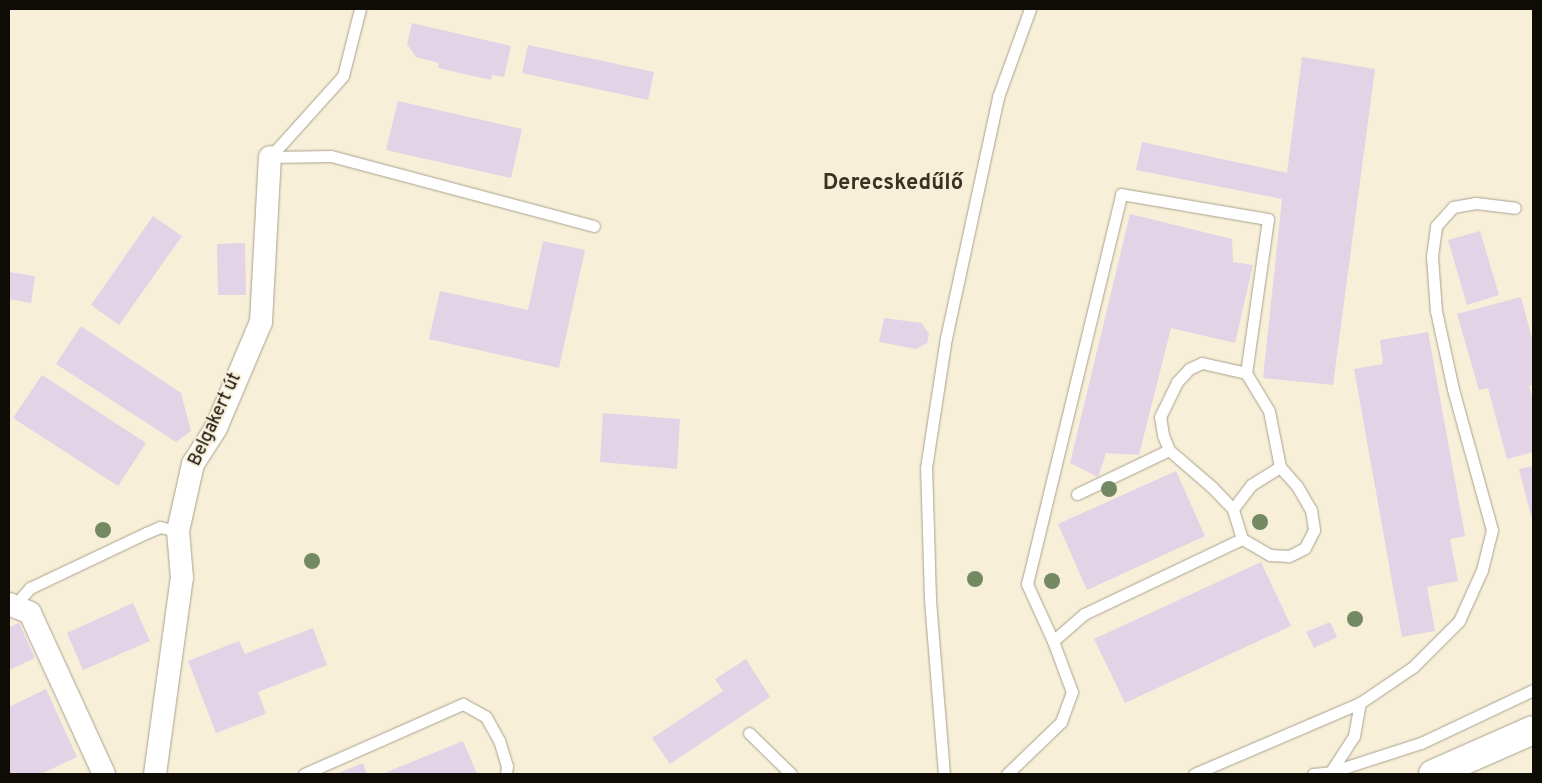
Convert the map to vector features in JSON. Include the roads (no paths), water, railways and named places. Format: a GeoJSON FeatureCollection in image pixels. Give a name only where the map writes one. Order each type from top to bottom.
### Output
{"type":"FeatureCollection","features":[{"type":"Feature","properties":{"kind":"main road"},"geometry":{"type":"LineString","coordinates":[[1432,774],[1533,730]]}},
{"type":"Feature","properties":{"kind":"street","name":"Belgakert út"},"geometry":{"type":"LineString","coordinates":[[155,774],[182,578],[178,531],[193,464],[216,428],[261,322],[270,157]]}},
{"type":"Feature","properties":{"kind":"street"},"geometry":{"type":"LineString","coordinates":[[12,604],[30,613],[104,774]]}},
{"type":"Feature","properties":{"kind":"lane"},"geometry":{"type":"LineString","coordinates":[[270,157],[343,76],[360,9]]}},
{"type":"Feature","properties":{"kind":"lane"},"geometry":{"type":"LineString","coordinates":[[944,774],[930,599],[926,468],[946,338],[998,97],[1030,9]]}},
{"type":"Feature","properties":{"kind":"lane"},"geometry":{"type":"LineString","coordinates":[[270,157],[331,156],[594,226]]}},
{"type":"Feature","properties":{"kind":"lane"},"geometry":{"type":"LineString","coordinates":[[1007,774],[1061,722],[1072,692],[1053,641],[1027,584],[1121,194],[1268,219],[1246,373],[1269,411],[1280,467],[1297,486],[1311,510],[1314,530],[1305,548],[1290,556],[1270,555],[1242,539],[1233,509],[1214,488],[1169,450],[1160,416],[1177,382],[1189,369],[1202,363],[1246,373]]}},
{"type":"Feature","properties":{"kind":"lane"},"geometry":{"type":"LineString","coordinates":[[1194,774],[1360,703],[1412,667],[1459,621],[1482,570],[1492,530],[1451,380],[1436,311],[1432,256],[1436,226],[1453,207],[1476,203],[1515,208]]}},
{"type":"Feature","properties":{"kind":"lane"},"geometry":{"type":"LineString","coordinates":[[1077,494],[1169,450]]}},
{"type":"Feature","properties":{"kind":"lane"},"geometry":{"type":"LineString","coordinates":[[1233,509],[1251,485],[1280,467]]}},
{"type":"Feature","properties":{"kind":"lane"},"geometry":{"type":"LineString","coordinates":[[12,604],[30,588],[146,533],[160,527],[178,531]]}},
{"type":"Feature","properties":{"kind":"lane"},"geometry":{"type":"LineString","coordinates":[[1053,641],[1084,614],[1242,539]]}},
{"type":"Feature","properties":{"kind":"lane"},"geometry":{"type":"LineString","coordinates":[[1313,774],[1330,773],[1421,743],[1533,690]]}},
{"type":"Feature","properties":{"kind":"lane"},"geometry":{"type":"LineString","coordinates":[[1330,773],[1354,736],[1360,703]]}},
{"type":"Feature","properties":{"kind":"lane"},"geometry":{"type":"LineString","coordinates":[[304,774],[463,704],[486,717],[499,740],[507,766],[506,774]]}},
{"type":"Feature","properties":{"kind":"lane"},"geometry":{"type":"LineString","coordinates":[[749,733],[791,774]]}},
{"type":"Feature","properties":{"kind":"district","name":"Derecskedűlő"},"geometry":{"type":"Point","coordinates":[893,184]}}]}
